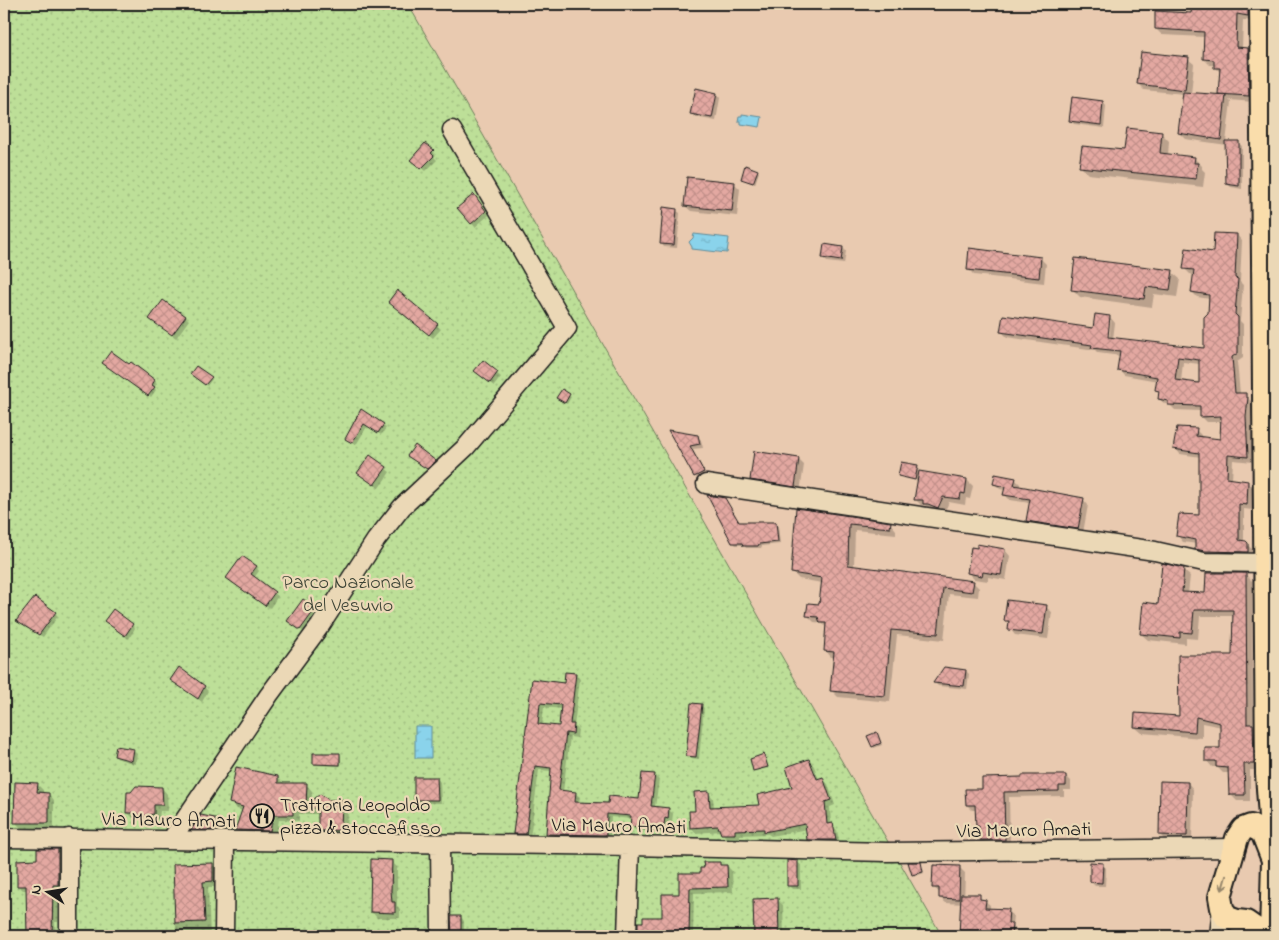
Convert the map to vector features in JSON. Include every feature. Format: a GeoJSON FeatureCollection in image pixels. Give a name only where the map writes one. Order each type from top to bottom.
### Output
{"type":"FeatureCollection","features":[{"type":"Feature","properties":{"kind":"main road"},"geometry":{"type":"LineString","coordinates":[[1261,4],[1269,109],[1271,537],[1266,563],[1268,774],[1273,860],[1271,936]]}},
{"type":"Feature","properties":{"kind":"main road"},"geometry":{"type":"LineString","coordinates":[[1251,826],[1268,774]]}},
{"type":"Feature","properties":{"kind":"main road"},"geometry":{"type":"LineString","coordinates":[[1266,936],[1233,922],[1220,897],[1237,838],[1243,829],[1251,826],[1262,832],[1273,860]]}},
{"type":"Feature","properties":{"kind":"main road"},"geometry":{"type":"LineString","coordinates":[[1233,922],[1261,913],[1273,885]]}},
{"type":"Feature","properties":{"kind":"street"},"geometry":{"type":"LineString","coordinates":[[171,840],[269,695],[320,626],[376,540],[402,507],[466,447],[567,328],[452,130]]}},
{"type":"Feature","properties":{"kind":"street"},"geometry":{"type":"LineString","coordinates":[[706,484],[1155,551],[1204,562],[1266,563]]}},
{"type":"Feature","properties":{"kind":"street","name":"Via Mauro Amati"},"geometry":{"type":"LineString","coordinates":[[4,838],[630,846],[887,852],[1234,848]]}},
{"type":"Feature","properties":{"kind":"street"},"geometry":{"type":"LineString","coordinates":[[68,936],[69,838]]}},
{"type":"Feature","properties":{"kind":"street"},"geometry":{"type":"LineString","coordinates":[[224,936],[225,841]]}},
{"type":"Feature","properties":{"kind":"street"},"geometry":{"type":"LineString","coordinates":[[440,844],[441,936]]}},
{"type":"Feature","properties":{"kind":"street"},"geometry":{"type":"LineString","coordinates":[[627,936],[630,846]]}},
{"type":"Feature","properties":{"kind":"street"},"geometry":{"type":"LineString","coordinates":[[1218,936],[1233,922]]}},
{"type":"Feature","properties":{"kind":"green space","name":"Parco Nazionale del Vesuvio"},"geometry":{"type":"Polygon","coordinates":[[[4,4],[408,4],[942,936],[4,936],[4,4]]]}},
{"type":"Feature","properties":{"kind":"water"},"geometry":{"type":"Polygon","coordinates":[[[742,114],[762,117],[760,127],[741,124],[741,121],[738,121],[739,116],[742,116],[742,114]]]}},
{"type":"Feature","properties":{"kind":"water"},"geometry":{"type":"Polygon","coordinates":[[[694,234],[729,238],[727,253],[692,249],[689,242],[694,234]]]}},
{"type":"Feature","properties":{"kind":"water"},"geometry":{"type":"Polygon","coordinates":[[[415,726],[431,726],[431,758],[415,758],[415,726]]]}},
{"type":"Feature","properties":{"kind":"building"},"geometry":{"type":"Polygon","coordinates":[[[1192,4],[1248,4],[1248,16],[1237,14],[1236,47],[1248,48],[1249,96],[1218,94],[1220,68],[1214,68],[1214,60],[1203,59],[1204,32],[1155,29],[1155,11],[1191,13],[1192,4]]]}},
{"type":"Feature","properties":{"kind":"building"},"geometry":{"type":"Polygon","coordinates":[[[1141,52],[1189,57],[1185,90],[1137,84],[1141,52]]]}},
{"type":"Feature","properties":{"kind":"building"},"geometry":{"type":"Polygon","coordinates":[[[696,88],[717,93],[712,118],[690,114],[696,88]]]}},
{"type":"Feature","properties":{"kind":"building"},"geometry":{"type":"Polygon","coordinates":[[[1183,92],[1226,95],[1221,140],[1178,133],[1183,92]]]}},
{"type":"Feature","properties":{"kind":"building"},"geometry":{"type":"Polygon","coordinates":[[[1072,97],[1103,101],[1101,125],[1069,121],[1072,97]]]}},
{"type":"Feature","properties":{"kind":"building"},"geometry":{"type":"Polygon","coordinates":[[[1127,128],[1162,132],[1160,153],[1195,157],[1194,163],[1198,163],[1196,179],[1079,167],[1082,146],[1124,150],[1127,128]]]}},
{"type":"Feature","properties":{"kind":"building"},"geometry":{"type":"Polygon","coordinates":[[[1225,141],[1239,141],[1239,186],[1226,184],[1225,141]]]}},
{"type":"Feature","properties":{"kind":"building"},"geometry":{"type":"Polygon","coordinates":[[[425,143],[434,150],[431,153],[434,156],[421,169],[410,160],[425,143]]]}},
{"type":"Feature","properties":{"kind":"building"},"geometry":{"type":"Polygon","coordinates":[[[745,165],[758,170],[753,183],[741,179],[745,165]]]}},
{"type":"Feature","properties":{"kind":"building"},"geometry":{"type":"Polygon","coordinates":[[[687,177],[735,182],[732,211],[684,206],[687,177]]]}},
{"type":"Feature","properties":{"kind":"building"},"geometry":{"type":"Polygon","coordinates":[[[474,194],[486,211],[471,224],[457,208],[474,194]]]}},
{"type":"Feature","properties":{"kind":"building"},"geometry":{"type":"Polygon","coordinates":[[[663,207],[677,209],[674,245],[660,244],[663,207]]]}},
{"type":"Feature","properties":{"kind":"building"},"geometry":{"type":"Polygon","coordinates":[[[1214,233],[1237,234],[1235,278],[1238,279],[1235,314],[1238,317],[1238,353],[1232,357],[1235,393],[1246,393],[1246,397],[1248,397],[1246,417],[1248,457],[1228,455],[1227,478],[1248,481],[1247,505],[1239,504],[1239,540],[1248,543],[1248,552],[1195,549],[1195,540],[1176,536],[1179,514],[1199,515],[1199,453],[1173,449],[1177,427],[1197,428],[1196,436],[1220,439],[1221,416],[1200,417],[1200,406],[1168,405],[1168,401],[1158,399],[1159,391],[1155,390],[1157,377],[1117,370],[1120,351],[1091,348],[1092,345],[1000,332],[1003,315],[1093,328],[1095,314],[1110,316],[1108,337],[1204,348],[1204,317],[1208,313],[1209,295],[1191,292],[1194,270],[1183,269],[1186,248],[1213,252],[1214,233]],[[1178,357],[1175,380],[1199,383],[1199,360],[1178,357]]]}},
{"type":"Feature","properties":{"kind":"building"},"geometry":{"type":"Polygon","coordinates":[[[824,244],[843,247],[841,261],[822,258],[824,244]]]}},
{"type":"Feature","properties":{"kind":"building"},"geometry":{"type":"Polygon","coordinates":[[[969,248],[1041,257],[1039,278],[967,270],[969,248]]]}},
{"type":"Feature","properties":{"kind":"building"},"geometry":{"type":"Polygon","coordinates":[[[1075,258],[1173,270],[1170,290],[1146,287],[1144,299],[1071,290],[1075,258]]]}},
{"type":"Feature","properties":{"kind":"building"},"geometry":{"type":"Polygon","coordinates":[[[397,290],[438,324],[429,335],[388,302],[397,290]]]}},
{"type":"Feature","properties":{"kind":"building"},"geometry":{"type":"Polygon","coordinates":[[[163,300],[186,316],[172,335],[149,319],[163,300]]]}},
{"type":"Feature","properties":{"kind":"building"},"geometry":{"type":"Polygon","coordinates":[[[111,351],[129,364],[131,362],[155,380],[152,385],[155,387],[148,396],[102,363],[111,351]]]}},
{"type":"Feature","properties":{"kind":"building"},"geometry":{"type":"Polygon","coordinates":[[[483,360],[498,372],[490,383],[474,371],[483,360]]]}},
{"type":"Feature","properties":{"kind":"building"},"geometry":{"type":"Polygon","coordinates":[[[196,366],[212,377],[205,385],[190,374],[196,366]]]}},
{"type":"Feature","properties":{"kind":"building"},"geometry":{"type":"Polygon","coordinates":[[[562,389],[570,394],[565,403],[556,398],[562,389]]]}},
{"type":"Feature","properties":{"kind":"building"},"geometry":{"type":"Polygon","coordinates":[[[361,409],[384,424],[378,433],[364,424],[352,443],[345,439],[361,409]]]}},
{"type":"Feature","properties":{"kind":"building"},"geometry":{"type":"Polygon","coordinates":[[[668,430],[698,435],[700,444],[690,446],[704,472],[694,477],[668,430]]]}},
{"type":"Feature","properties":{"kind":"building"},"geometry":{"type":"Polygon","coordinates":[[[415,445],[436,461],[427,469],[407,456],[415,445]]]}},
{"type":"Feature","properties":{"kind":"building"},"geometry":{"type":"Polygon","coordinates":[[[754,451],[799,458],[795,487],[750,480],[754,451]]]}},
{"type":"Feature","properties":{"kind":"building"},"geometry":{"type":"Polygon","coordinates":[[[370,455],[387,467],[374,485],[357,473],[370,455]]]}},
{"type":"Feature","properties":{"kind":"building"},"geometry":{"type":"Polygon","coordinates":[[[901,462],[918,465],[915,480],[898,476],[901,462]]]}},
{"type":"Feature","properties":{"kind":"building"},"geometry":{"type":"Polygon","coordinates":[[[919,471],[967,479],[965,494],[961,493],[960,499],[943,497],[938,508],[923,504],[923,500],[914,500],[919,471]]]}},
{"type":"Feature","properties":{"kind":"building"},"geometry":{"type":"Polygon","coordinates":[[[995,474],[1016,478],[1014,485],[1084,498],[1078,529],[1026,521],[1030,499],[1003,495],[1005,487],[993,484],[995,474]]]}},
{"type":"Feature","properties":{"kind":"building"},"geometry":{"type":"Polygon","coordinates":[[[707,495],[725,498],[739,522],[776,522],[778,542],[759,544],[758,546],[743,546],[742,543],[732,543],[707,495]]]}},
{"type":"Feature","properties":{"kind":"building"},"geometry":{"type":"Polygon","coordinates":[[[796,508],[891,522],[890,528],[849,524],[848,565],[974,581],[972,592],[943,588],[938,634],[891,630],[885,696],[830,691],[834,652],[824,651],[826,623],[820,623],[818,617],[806,616],[808,603],[819,604],[822,578],[791,573],[796,508]]]}},
{"type":"Feature","properties":{"kind":"building"},"geometry":{"type":"Polygon","coordinates":[[[977,544],[1005,549],[1001,575],[983,572],[982,576],[967,573],[971,547],[977,548],[977,544]]]}},
{"type":"Feature","properties":{"kind":"building"},"geometry":{"type":"Polygon","coordinates":[[[242,556],[257,566],[251,574],[275,592],[265,606],[226,578],[242,556]]]}},
{"type":"Feature","properties":{"kind":"building"},"geometry":{"type":"Polygon","coordinates":[[[1162,563],[1184,568],[1182,592],[1205,593],[1206,573],[1246,573],[1247,724],[1253,724],[1254,764],[1244,764],[1245,795],[1229,795],[1228,768],[1216,767],[1216,761],[1205,761],[1205,748],[1220,748],[1220,723],[1196,717],[1195,732],[1134,727],[1135,713],[1179,716],[1178,655],[1232,655],[1233,610],[1194,610],[1192,633],[1180,632],[1180,638],[1140,634],[1143,602],[1158,604],[1162,563]]]}},
{"type":"Feature","properties":{"kind":"building"},"geometry":{"type":"Polygon","coordinates":[[[35,597],[56,612],[39,635],[16,621],[35,597]]]}},
{"type":"Feature","properties":{"kind":"building"},"geometry":{"type":"Polygon","coordinates":[[[303,599],[316,608],[300,630],[287,621],[303,599]]]}},
{"type":"Feature","properties":{"kind":"building"},"geometry":{"type":"Polygon","coordinates":[[[1007,600],[1047,605],[1043,634],[1008,630],[1009,621],[1004,621],[1007,600]]]}},
{"type":"Feature","properties":{"kind":"building"},"geometry":{"type":"Polygon","coordinates":[[[113,609],[133,624],[125,636],[104,621],[113,609]]]}},
{"type":"Feature","properties":{"kind":"building"},"geometry":{"type":"Polygon","coordinates":[[[179,667],[205,686],[198,699],[170,680],[179,667]]]}},
{"type":"Feature","properties":{"kind":"building"},"geometry":{"type":"Polygon","coordinates":[[[944,667],[966,670],[964,686],[933,683],[944,667]]]}},
{"type":"Feature","properties":{"kind":"building"},"geometry":{"type":"Polygon","coordinates":[[[565,672],[576,673],[570,724],[574,724],[573,734],[566,733],[559,790],[576,792],[575,802],[608,803],[609,796],[639,799],[642,773],[655,774],[651,806],[669,808],[668,819],[665,818],[663,831],[630,826],[631,816],[607,814],[606,835],[546,834],[551,768],[535,766],[526,834],[513,834],[532,679],[564,683],[565,672]],[[540,703],[538,724],[559,726],[561,705],[540,703]]]}},
{"type":"Feature","properties":{"kind":"building"},"geometry":{"type":"Polygon","coordinates":[[[691,703],[702,704],[696,757],[686,756],[691,703]]]}},
{"type":"Feature","properties":{"kind":"building"},"geometry":{"type":"Polygon","coordinates":[[[877,732],[881,743],[872,747],[867,736],[877,732]]]}},
{"type":"Feature","properties":{"kind":"building"},"geometry":{"type":"Polygon","coordinates":[[[116,746],[134,749],[132,761],[114,756],[116,746]]]}},
{"type":"Feature","properties":{"kind":"building"},"geometry":{"type":"Polygon","coordinates":[[[313,753],[340,753],[340,765],[313,764],[313,753]]]}},
{"type":"Feature","properties":{"kind":"building"},"geometry":{"type":"Polygon","coordinates":[[[764,754],[768,767],[753,771],[750,759],[764,754]]]}},
{"type":"Feature","properties":{"kind":"building"},"geometry":{"type":"Polygon","coordinates":[[[809,759],[817,779],[823,777],[831,800],[825,802],[827,824],[833,823],[836,840],[807,840],[805,824],[764,832],[764,829],[735,830],[735,834],[721,834],[718,826],[690,828],[689,811],[695,811],[694,792],[709,791],[710,807],[759,805],[757,795],[792,787],[786,767],[809,759]]]}},
{"type":"Feature","properties":{"kind":"building"},"geometry":{"type":"Polygon","coordinates":[[[236,767],[278,776],[278,783],[307,783],[306,806],[320,794],[329,800],[342,799],[341,830],[318,831],[318,808],[293,808],[293,815],[273,815],[270,831],[235,830],[243,807],[229,803],[236,767]]]}},
{"type":"Feature","properties":{"kind":"building"},"geometry":{"type":"Polygon","coordinates":[[[1022,775],[1066,775],[1066,786],[1059,786],[1059,791],[1004,792],[1005,840],[980,840],[979,826],[976,826],[975,805],[966,805],[965,789],[982,789],[982,778],[1022,777],[1022,775]]]}},
{"type":"Feature","properties":{"kind":"building"},"geometry":{"type":"Polygon","coordinates":[[[414,777],[437,777],[438,800],[414,800],[414,777]]]}},
{"type":"Feature","properties":{"kind":"building"},"geometry":{"type":"Polygon","coordinates":[[[1160,781],[1188,782],[1187,836],[1159,835],[1160,781]]]}},
{"type":"Feature","properties":{"kind":"building"},"geometry":{"type":"Polygon","coordinates":[[[15,782],[38,783],[37,792],[49,793],[49,823],[14,823],[15,782]]]}},
{"type":"Feature","properties":{"kind":"building"},"geometry":{"type":"Polygon","coordinates":[[[136,786],[162,787],[163,805],[154,805],[154,814],[143,818],[137,813],[126,813],[127,792],[131,792],[136,786]]]}},
{"type":"Feature","properties":{"kind":"building"},"geometry":{"type":"Polygon","coordinates":[[[201,815],[215,818],[215,822],[227,824],[224,830],[191,830],[201,815]]]}},
{"type":"Feature","properties":{"kind":"building"},"geometry":{"type":"Polygon","coordinates":[[[37,849],[58,849],[58,885],[53,885],[52,936],[27,936],[26,886],[17,886],[17,860],[37,859],[37,849]]]}},
{"type":"Feature","properties":{"kind":"building"},"geometry":{"type":"Polygon","coordinates":[[[371,859],[392,860],[391,891],[392,902],[395,902],[395,913],[370,912],[371,859]]]}},
{"type":"Feature","properties":{"kind":"building"},"geometry":{"type":"Polygon","coordinates":[[[787,860],[798,861],[798,886],[787,886],[787,860]]]}},
{"type":"Feature","properties":{"kind":"building"},"geometry":{"type":"Polygon","coordinates":[[[703,862],[720,862],[720,865],[727,865],[728,887],[690,888],[689,936],[638,936],[638,922],[643,922],[643,917],[662,917],[662,894],[679,894],[679,873],[700,873],[700,868],[704,868],[703,862]]]}},
{"type":"Feature","properties":{"kind":"building"},"geometry":{"type":"Polygon","coordinates":[[[908,862],[921,862],[923,872],[912,875],[908,862]]]}},
{"type":"Feature","properties":{"kind":"building"},"geometry":{"type":"Polygon","coordinates":[[[1090,862],[1103,863],[1102,883],[1090,882],[1090,862]]]}},
{"type":"Feature","properties":{"kind":"building"},"geometry":{"type":"Polygon","coordinates":[[[213,863],[213,881],[203,882],[205,922],[175,923],[173,864],[213,863]]]}},
{"type":"Feature","properties":{"kind":"building"},"geometry":{"type":"Polygon","coordinates":[[[933,865],[960,866],[959,899],[939,898],[939,888],[932,888],[933,865]]]}},
{"type":"Feature","properties":{"kind":"building"},"geometry":{"type":"Polygon","coordinates":[[[961,894],[980,894],[980,899],[986,900],[985,908],[1009,909],[1008,923],[1012,923],[1011,936],[959,936],[961,894]]]}},
{"type":"Feature","properties":{"kind":"building"},"geometry":{"type":"Polygon","coordinates":[[[778,898],[779,934],[774,934],[774,936],[754,936],[753,899],[778,898]]]}},
{"type":"Feature","properties":{"kind":"building"},"geometry":{"type":"Polygon","coordinates":[[[451,916],[461,916],[461,936],[452,936],[451,916]]]}},
{"type":"Feature","properties":{"kind":"place","name":"Trattoria Leopoldo pizza & stoccafisso"},"geometry":{"type":"Point","coordinates":[262,816]}}]}
